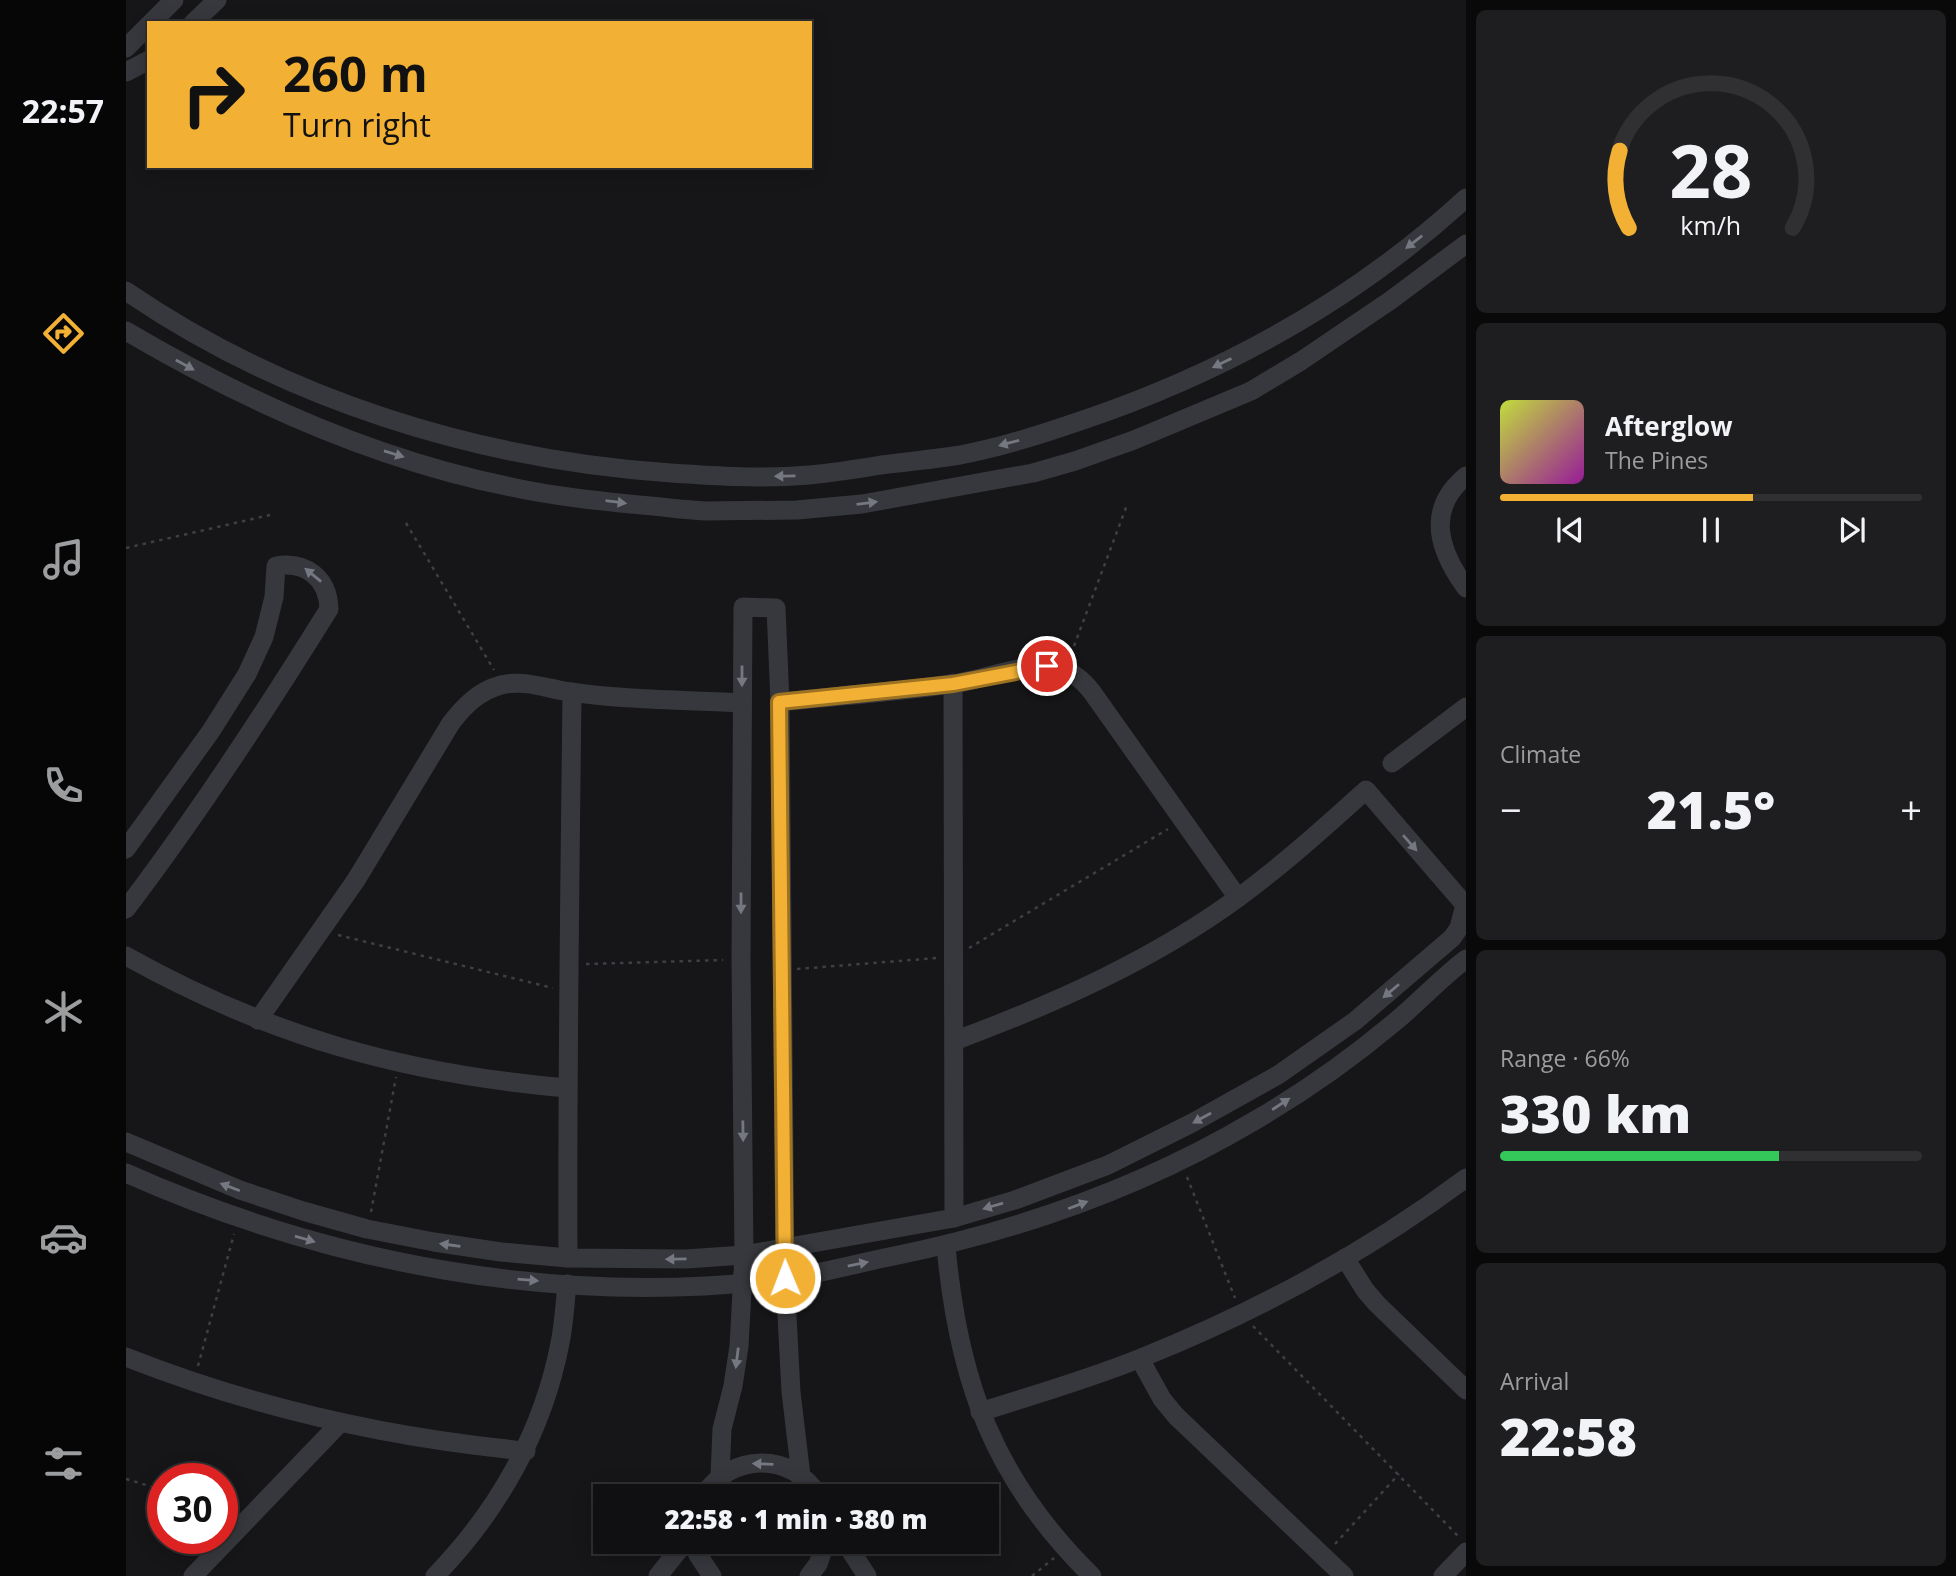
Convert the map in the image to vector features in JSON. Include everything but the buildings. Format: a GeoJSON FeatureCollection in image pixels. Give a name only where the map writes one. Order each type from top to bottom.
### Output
{"type":"FeatureCollection","features":[{"type":"Feature","properties":{"kind":"street"},"geometry":{"type":"LineString","coordinates":[[153,21],[174,0]]}},
{"type":"Feature","properties":{"kind":"street"},"geometry":{"type":"LineString","coordinates":[[195,21],[216,0]]}},
{"type":"Feature","properties":{"kind":"street"},"geometry":{"type":"LineString","coordinates":[[126,48],[147,27]]}},
{"type":"Feature","properties":{"kind":"street"},"geometry":{"type":"LineString","coordinates":[[126,72],[147,61]]}},
{"type":"Feature","properties":{"kind":"street"},"geometry":{"type":"LineString","coordinates":[[126,291],[167,319],[265,370],[311,390],[426,430],[515,452],[640,471],[708,476],[809,475],[962,454],[1059,428],[1151,396],[1288,329],[1378,270],[1466,198]]}},
{"type":"Feature","properties":{"kind":"street"},"geometry":{"type":"LineString","coordinates":[[126,331],[189,368],[274,408],[368,446],[445,470],[511,487],[668,508],[705,511],[797,510],[896,499],[1033,473],[1134,440],[1251,391],[1391,300],[1466,243]]}},
{"type":"Feature","properties":{"kind":"street"},"geometry":{"type":"LineString","coordinates":[[1466,476],[1456,485],[1446,502],[1440,532],[1444,552],[1466,588]]}},
{"type":"Feature","properties":{"kind":"street"},"geometry":{"type":"LineString","coordinates":[[126,849],[211,732],[247,674],[264,637],[274,597],[276,566],[299,565],[318,577],[325,587],[328,610],[266,712],[126,909]]}},
{"type":"Feature","properties":{"kind":"street"},"geometry":{"type":"LineString","coordinates":[[720,1476],[722,1429],[738,1356],[744,1255],[741,960],[743,607],[776,608],[785,1278],[791,1392],[801,1475]]}},
{"type":"Feature","properties":{"kind":"street"},"geometry":{"type":"LineString","coordinates":[[779,702],[953,684],[1037,667],[1065,670],[1085,683],[1238,898]]}},
{"type":"Feature","properties":{"kind":"street"},"geometry":{"type":"LineString","coordinates":[[953,684],[954,1218]]}},
{"type":"Feature","properties":{"kind":"street"},"geometry":{"type":"LineString","coordinates":[[258,1020],[322,931],[389,829],[451,723],[464,705],[482,692],[503,685],[531,685],[572,692],[742,703]]}},
{"type":"Feature","properties":{"kind":"street"},"geometry":{"type":"LineString","coordinates":[[568,1258],[567,1088],[572,692]]}},
{"type":"Feature","properties":{"kind":"street"},"geometry":{"type":"LineString","coordinates":[[1392,763],[1466,707]]}},
{"type":"Feature","properties":{"kind":"street"},"geometry":{"type":"LineString","coordinates":[[126,1142],[240,1190],[367,1229],[501,1252],[568,1258],[686,1259],[744,1255],[954,1218],[1015,1200],[1108,1165],[1192,1123],[1278,1075],[1355,1021],[1452,938],[1459,928],[1465,905],[1366,790],[1302,848],[1238,898],[1168,943],[1099,981],[1027,1014],[954,1041]]}},
{"type":"Feature","properties":{"kind":"street"},"geometry":{"type":"LineString","coordinates":[[126,956],[179,986],[258,1020],[328,1044],[398,1064],[488,1080],[567,1088]]}},
{"type":"Feature","properties":{"kind":"street"},"geometry":{"type":"LineString","coordinates":[[126,1173],[238,1219],[303,1239],[368,1255],[487,1276],[567,1284],[661,1286],[785,1278],[946,1246],[1006,1230],[1124,1187],[1181,1161],[1254,1121],[1327,1074],[1395,1021],[1466,958]]}},
{"type":"Feature","properties":{"kind":"street"},"geometry":{"type":"LineString","coordinates":[[1421,966],[1437,984]]}},
{"type":"Feature","properties":{"kind":"street"},"geometry":{"type":"LineString","coordinates":[[980,1412],[1140,1359],[1241,1313],[1391,1231],[1466,1178]]}},
{"type":"Feature","properties":{"kind":"street"},"geometry":{"type":"LineString","coordinates":[[946,1246],[957,1333],[980,1412],[1017,1486],[1065,1550],[1092,1576]]}},
{"type":"Feature","properties":{"kind":"street"},"geometry":{"type":"LineString","coordinates":[[1345,1258],[1377,1304],[1466,1390]]}},
{"type":"Feature","properties":{"kind":"street"},"geometry":{"type":"LineString","coordinates":[[435,1576],[490,1512],[526,1451],[547,1397],[561,1341],[567,1284]]}},
{"type":"Feature","properties":{"kind":"street"},"geometry":{"type":"LineString","coordinates":[[126,1357],[266,1405],[340,1423],[449,1443],[526,1451]]}},
{"type":"Feature","properties":{"kind":"street"},"geometry":{"type":"LineString","coordinates":[[1140,1359],[1162,1399],[1176,1416],[1344,1576]]}},
{"type":"Feature","properties":{"kind":"street"},"geometry":{"type":"LineString","coordinates":[[192,1576],[340,1423]]}},
{"type":"Feature","properties":{"kind":"street"},"geometry":{"type":"LineString","coordinates":[[713,1484],[720,1476],[742,1465],[766,1462],[790,1469],[801,1475],[809,1484]]}},
{"type":"Feature","properties":{"kind":"street"},"geometry":{"type":"LineString","coordinates":[[1443,1576],[1466,1552]]}},
{"type":"Feature","properties":{"kind":"street"},"geometry":{"type":"LineString","coordinates":[[658,1576],[675,1554]]}},
{"type":"Feature","properties":{"kind":"street"},"geometry":{"type":"LineString","coordinates":[[698,1554],[712,1576]]}},
{"type":"Feature","properties":{"kind":"street"},"geometry":{"type":"LineString","coordinates":[[809,1576],[822,1554]]}},
{"type":"Feature","properties":{"kind":"street"},"geometry":{"type":"LineString","coordinates":[[853,1554],[867,1576]]}},
{"type":"Feature","properties":{"kind":"path"},"geometry":{"type":"LineString","coordinates":[[1065,670],[1127,505]]}},
{"type":"Feature","properties":{"kind":"path"},"geometry":{"type":"LineString","coordinates":[[126,548],[270,515]]}},
{"type":"Feature","properties":{"kind":"path"},"geometry":{"type":"LineString","coordinates":[[406,523],[503,685]]}},
{"type":"Feature","properties":{"kind":"path"},"geometry":{"type":"LineString","coordinates":[[782,970],[954,957],[1183,820]]}},
{"type":"Feature","properties":{"kind":"path"},"geometry":{"type":"LineString","coordinates":[[322,931],[570,992]]}},
{"type":"Feature","properties":{"kind":"path"},"geometry":{"type":"LineString","coordinates":[[570,965],[741,960]]}},
{"type":"Feature","properties":{"kind":"path"},"geometry":{"type":"LineString","coordinates":[[367,1229],[398,1064]]}},
{"type":"Feature","properties":{"kind":"path"},"geometry":{"type":"LineString","coordinates":[[1181,1161],[1241,1313],[1466,1545]]}},
{"type":"Feature","properties":{"kind":"path"},"geometry":{"type":"LineString","coordinates":[[194,1382],[238,1219]]}},
{"type":"Feature","properties":{"kind":"path"},"geometry":{"type":"LineString","coordinates":[[1323,1556],[1399,1474]]}},
{"type":"Feature","properties":{"kind":"path"},"geometry":{"type":"LineString","coordinates":[[126,1479],[147,1485]]}},
{"type":"Feature","properties":{"kind":"path"},"geometry":{"type":"LineString","coordinates":[[1031,1576],[1065,1550]]}},
{"type":"Feature","properties":{"kind":"route"},"geometry":{"type":"LineString","coordinates":[[785,1278],[779,702],[953,684],[1047,666]]}}]}
